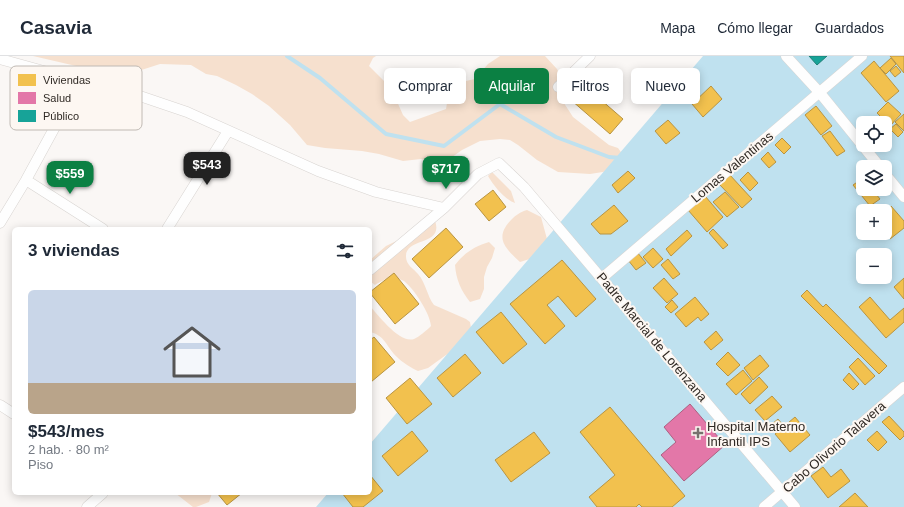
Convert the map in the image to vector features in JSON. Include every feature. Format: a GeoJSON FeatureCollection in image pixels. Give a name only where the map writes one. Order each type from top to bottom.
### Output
{"type":"FeatureCollection","features":[{"type":"Feature","properties":{"kind":"street"},"geometry":{"type":"LineString","coordinates":[[578,68],[590,56]]}},
{"type":"Feature","properties":{"kind":"street"},"geometry":{"type":"LineString","coordinates":[[786,56],[820,93],[874,160]]}},
{"type":"Feature","properties":{"kind":"street","name":"Lomas Valentinas"},"geometry":{"type":"LineString","coordinates":[[602,278],[862,56]]}},
{"type":"Feature","properties":{"kind":"street"},"geometry":{"type":"LineString","coordinates":[[0,59],[25,66]]}},
{"type":"Feature","properties":{"kind":"street"},"geometry":{"type":"LineString","coordinates":[[142,97],[187,112],[318,171],[376,192],[444,208]]}},
{"type":"Feature","properties":{"kind":"street"},"geometry":{"type":"LineString","coordinates":[[0,223],[53,130]]}},
{"type":"Feature","properties":{"kind":"street"},"geometry":{"type":"LineString","coordinates":[[168,227],[228,131]]}},
{"type":"Feature","properties":{"kind":"street","name":"Padre Marcial de Lorenzana"},"geometry":{"type":"LineString","coordinates":[[444,208],[478,174],[499,163],[524,187],[795,507]]}},
{"type":"Feature","properties":{"kind":"street"},"geometry":{"type":"LineString","coordinates":[[26,180],[100,227]]}},
{"type":"Feature","properties":{"kind":"street"},"geometry":{"type":"LineString","coordinates":[[892,182],[904,197]]}},
{"type":"Feature","properties":{"kind":"street"},"geometry":{"type":"LineString","coordinates":[[372,268],[444,208]]}},
{"type":"Feature","properties":{"kind":"street","name":"Cabo Olivorio Talavera"},"geometry":{"type":"LineString","coordinates":[[764,507],[904,387]]}},
{"type":"Feature","properties":{"kind":"street"},"geometry":{"type":"LineString","coordinates":[[0,405],[12,413]]}},
{"type":"Feature","properties":{"kind":"street"},"geometry":{"type":"LineString","coordinates":[[87,507],[102,495]]}},
{"type":"Feature","properties":{"kind":"shaded area"},"geometry":{"type":"Polygon","coordinates":[[[33,56],[376,56],[373,58],[369,66],[384,81],[384,104],[398,104],[403,115],[410,122],[446,109],[447,104],[466,104],[466,81],[474,79],[474,104],[549,104],[549,68],[485,68],[500,56],[545,56],[557,69],[557,104],[565,104],[573,117],[609,145],[618,148],[623,155],[609,171],[590,174],[558,172],[537,160],[510,140],[500,139],[480,141],[462,150],[448,160],[437,162],[421,159],[403,161],[362,151],[307,145],[290,125],[269,106],[236,85],[217,76],[206,74],[191,65],[160,64],[142,70],[142,66],[76,66],[33,56]]]}},
{"type":"Feature","properties":{"kind":"shaded area"},"geometry":{"type":"Polygon","coordinates":[[[492,172],[511,191],[515,203],[503,195],[493,184],[488,176],[492,172]]]}},
{"type":"Feature","properties":{"kind":"shaded area"},"geometry":{"type":"Polygon","coordinates":[[[527,210],[541,217],[547,239],[536,257],[520,262],[506,247],[502,238],[506,226],[513,218],[527,210]]]}},
{"type":"Feature","properties":{"kind":"shaded area"},"geometry":{"type":"Polygon","coordinates":[[[435,221],[436,229],[434,234],[430,238],[411,246],[407,251],[406,260],[421,278],[434,305],[466,319],[470,322],[471,328],[456,351],[446,355],[428,368],[418,371],[399,359],[379,336],[372,333],[372,308],[390,328],[402,337],[408,339],[416,338],[431,326],[425,308],[417,295],[404,281],[392,278],[385,279],[375,285],[372,283],[372,258],[386,246],[435,221]]]}},
{"type":"Feature","properties":{"kind":"shaded area"},"geometry":{"type":"Polygon","coordinates":[[[489,242],[495,248],[484,277],[484,289],[480,299],[470,302],[460,285],[456,275],[455,265],[470,250],[489,242]]]}},
{"type":"Feature","properties":{"kind":"shaded area"},"geometry":{"type":"Polygon","coordinates":[[[178,495],[211,495],[209,502],[193,507],[178,495]]]}},
{"type":"Feature","properties":{"kind":"water"},"geometry":{"type":"Polygon","coordinates":[[[703,56],[904,56],[904,507],[316,507],[326,495],[372,495],[372,442],[662,104],[700,104],[700,68],[693,68],[703,56]]]}},
{"type":"Feature","properties":{"kind":"building: Viviendas"},"geometry":{"type":"Polygon","coordinates":[[[890,56],[904,56],[904,73],[890,56]]]}},
{"type":"Feature","properties":{"kind":"building: Viviendas"},"geometry":{"type":"Polygon","coordinates":[[[891,58],[896,64],[886,74],[880,68],[891,58]]]}},
{"type":"Feature","properties":{"kind":"building: Viviendas"},"geometry":{"type":"Polygon","coordinates":[[[874,61],[899,91],[886,102],[861,73],[874,61]]]}},
{"type":"Feature","properties":{"kind":"building: Viviendas"},"geometry":{"type":"Polygon","coordinates":[[[896,66],[901,72],[895,77],[890,71],[896,66]]]}},
{"type":"Feature","properties":{"kind":"building: Viviendas"},"geometry":{"type":"Polygon","coordinates":[[[711,86],[722,99],[703,117],[692,104],[700,104],[700,96],[711,86]]]}},
{"type":"Feature","properties":{"kind":"building: Viviendas"},"geometry":{"type":"Polygon","coordinates":[[[888,102],[901,114],[892,124],[892,116],[880,116],[877,113],[888,102]]]}},
{"type":"Feature","properties":{"kind":"building: Viviendas"},"geometry":{"type":"Polygon","coordinates":[[[576,104],[606,104],[623,119],[610,134],[576,104]]]}},
{"type":"Feature","properties":{"kind":"building: Viviendas"},"geometry":{"type":"Polygon","coordinates":[[[816,106],[832,126],[821,135],[805,115],[816,106]]]}},
{"type":"Feature","properties":{"kind":"building: Viviendas"},"geometry":{"type":"Polygon","coordinates":[[[904,114],[904,131],[895,122],[904,114]]]}},
{"type":"Feature","properties":{"kind":"building: Viviendas"},"geometry":{"type":"Polygon","coordinates":[[[668,120],[680,133],[666,144],[655,131],[668,120]]]}},
{"type":"Feature","properties":{"kind":"building: Viviendas"},"geometry":{"type":"Polygon","coordinates":[[[896,124],[903,132],[898,137],[892,131],[892,127],[896,124]]]}},
{"type":"Feature","properties":{"kind":"building: Viviendas"},"geometry":{"type":"Polygon","coordinates":[[[830,131],[845,151],[837,156],[822,136],[830,131]]]}},
{"type":"Feature","properties":{"kind":"building: Viviendas"},"geometry":{"type":"Polygon","coordinates":[[[782,138],[791,147],[784,154],[775,145],[782,138]]]}},
{"type":"Feature","properties":{"kind":"building: Viviendas"},"geometry":{"type":"Polygon","coordinates":[[[768,152],[776,162],[769,168],[761,159],[768,152]]]}},
{"type":"Feature","properties":{"kind":"building: Viviendas"},"geometry":{"type":"Polygon","coordinates":[[[628,171],[635,178],[618,193],[612,185],[628,171]]]}},
{"type":"Feature","properties":{"kind":"building: Viviendas"},"geometry":{"type":"Polygon","coordinates":[[[748,172],[758,183],[750,191],[740,180],[748,172]]]}},
{"type":"Feature","properties":{"kind":"building: Viviendas"},"geometry":{"type":"Polygon","coordinates":[[[729,174],[752,199],[742,208],[719,184],[729,174]]]}},
{"type":"Feature","properties":{"kind":"building: Viviendas"},"geometry":{"type":"Polygon","coordinates":[[[493,190],[506,207],[489,221],[475,204],[493,190]]]}},
{"type":"Feature","properties":{"kind":"building: Viviendas"},"geometry":{"type":"Polygon","coordinates":[[[725,192],[739,207],[727,217],[713,202],[725,192]]]}},
{"type":"Feature","properties":{"kind":"building: Viviendas"},"geometry":{"type":"Polygon","coordinates":[[[705,196],[723,217],[707,232],[688,210],[705,196]]]}},
{"type":"Feature","properties":{"kind":"building: Viviendas"},"geometry":{"type":"Polygon","coordinates":[[[862,196],[878,196],[880,199],[873,204],[868,204],[862,196]]]}},
{"type":"Feature","properties":{"kind":"building: Viviendas"},"geometry":{"type":"Polygon","coordinates":[[[614,205],[628,221],[611,234],[600,234],[591,224],[614,205]]]}},
{"type":"Feature","properties":{"kind":"building: Viviendas"},"geometry":{"type":"Polygon","coordinates":[[[892,207],[904,221],[904,228],[892,237],[892,207]]]}},
{"type":"Feature","properties":{"kind":"building: Viviendas"},"geometry":{"type":"Polygon","coordinates":[[[446,228],[463,247],[429,278],[412,259],[446,228]]]}},
{"type":"Feature","properties":{"kind":"building: Viviendas"},"geometry":{"type":"Polygon","coordinates":[[[713,229],[728,245],[723,249],[709,233],[713,229]]]}},
{"type":"Feature","properties":{"kind":"building: Viviendas"},"geometry":{"type":"Polygon","coordinates":[[[687,230],[692,236],[671,256],[666,249],[687,230]]]}},
{"type":"Feature","properties":{"kind":"building: Viviendas"},"geometry":{"type":"Polygon","coordinates":[[[653,248],[663,259],[653,268],[643,257],[653,248]]]}},
{"type":"Feature","properties":{"kind":"building: Viviendas"},"geometry":{"type":"Polygon","coordinates":[[[637,252],[646,263],[636,270],[628,260],[637,252]]]}},
{"type":"Feature","properties":{"kind":"building: Viviendas"},"geometry":{"type":"Polygon","coordinates":[[[668,259],[680,274],[673,279],[661,265],[668,259]]]}},
{"type":"Feature","properties":{"kind":"building: Viviendas"},"geometry":{"type":"Polygon","coordinates":[[[562,260],[596,299],[576,317],[558,296],[547,305],[565,326],[545,344],[510,304],[562,260]]]}},
{"type":"Feature","properties":{"kind":"building: Viviendas"},"geometry":{"type":"Polygon","coordinates":[[[394,273],[419,304],[395,324],[372,295],[372,290],[394,273]]]}},
{"type":"Feature","properties":{"kind":"building: Viviendas"},"geometry":{"type":"Polygon","coordinates":[[[664,278],[678,294],[667,303],[653,288],[664,278]]]}},
{"type":"Feature","properties":{"kind":"building: Viviendas"},"geometry":{"type":"Polygon","coordinates":[[[904,278],[904,299],[894,287],[904,278]]]}},
{"type":"Feature","properties":{"kind":"building: Viviendas"},"geometry":{"type":"Polygon","coordinates":[[[807,290],[823,307],[826,304],[887,366],[879,374],[801,296],[807,290]]]}},
{"type":"Feature","properties":{"kind":"building: Viviendas"},"geometry":{"type":"Polygon","coordinates":[[[695,297],[709,314],[701,321],[698,317],[686,327],[675,314],[695,297]]]}},
{"type":"Feature","properties":{"kind":"building: Viviendas"},"geometry":{"type":"Polygon","coordinates":[[[870,297],[890,320],[904,308],[904,322],[886,338],[859,307],[870,297]]]}},
{"type":"Feature","properties":{"kind":"building: Viviendas"},"geometry":{"type":"Polygon","coordinates":[[[672,300],[678,307],[671,313],[665,307],[672,300]]]}},
{"type":"Feature","properties":{"kind":"building: Viviendas"},"geometry":{"type":"Polygon","coordinates":[[[501,312],[527,344],[503,364],[476,332],[501,312]]]}},
{"type":"Feature","properties":{"kind":"building: Viviendas"},"geometry":{"type":"Polygon","coordinates":[[[716,331],[723,340],[711,350],[704,342],[716,331]]]}},
{"type":"Feature","properties":{"kind":"building: Viviendas"},"geometry":{"type":"Polygon","coordinates":[[[374,337],[395,362],[372,381],[372,338],[374,337]]]}},
{"type":"Feature","properties":{"kind":"building: Viviendas"},"geometry":{"type":"Polygon","coordinates":[[[728,352],[740,365],[728,376],[716,364],[728,352]]]}},
{"type":"Feature","properties":{"kind":"building: Viviendas"},"geometry":{"type":"Polygon","coordinates":[[[465,354],[481,373],[453,397],[437,378],[465,354]]]}},
{"type":"Feature","properties":{"kind":"building: Viviendas"},"geometry":{"type":"Polygon","coordinates":[[[760,355],[769,366],[753,380],[744,368],[760,355]]]}},
{"type":"Feature","properties":{"kind":"building: Viviendas"},"geometry":{"type":"Polygon","coordinates":[[[858,358],[875,376],[865,385],[849,367],[858,358]]]}},
{"type":"Feature","properties":{"kind":"building: Viviendas"},"geometry":{"type":"Polygon","coordinates":[[[743,370],[752,381],[736,395],[726,384],[743,370]]]}},
{"type":"Feature","properties":{"kind":"building: Viviendas"},"geometry":{"type":"Polygon","coordinates":[[[849,373],[859,384],[853,390],[843,380],[849,373]]]}},
{"type":"Feature","properties":{"kind":"building: Viviendas"},"geometry":{"type":"Polygon","coordinates":[[[759,377],[768,387],[750,404],[741,394],[759,377]]]}},
{"type":"Feature","properties":{"kind":"building: Viviendas"},"geometry":{"type":"Polygon","coordinates":[[[410,378],[432,404],[407,424],[386,398],[410,378]]]}},
{"type":"Feature","properties":{"kind":"building: Viviendas"},"geometry":{"type":"Polygon","coordinates":[[[772,396],[782,407],[765,421],[755,410],[772,396]]]}},
{"type":"Feature","properties":{"kind":"building: Viviendas"},"geometry":{"type":"Polygon","coordinates":[[[610,407],[685,496],[672,507],[642,507],[639,504],[636,507],[597,507],[589,497],[615,475],[580,432],[610,407]]]}},
{"type":"Feature","properties":{"kind":"building: Viviendas"},"geometry":{"type":"Polygon","coordinates":[[[889,416],[904,432],[904,436],[900,440],[882,422],[889,416]]]}},
{"type":"Feature","properties":{"kind":"building: Viviendas"},"geometry":{"type":"Polygon","coordinates":[[[795,417],[810,435],[790,452],[775,434],[795,417]]]}},
{"type":"Feature","properties":{"kind":"building: Viviendas"},"geometry":{"type":"Polygon","coordinates":[[[778,419],[782,424],[775,430],[771,425],[778,419]]]}},
{"type":"Feature","properties":{"kind":"building: Viviendas"},"geometry":{"type":"Polygon","coordinates":[[[412,431],[428,451],[398,476],[382,456],[412,431]]]}},
{"type":"Feature","properties":{"kind":"building: Viviendas"},"geometry":{"type":"Polygon","coordinates":[[[877,431],[887,442],[878,451],[867,440],[877,431]]]}},
{"type":"Feature","properties":{"kind":"building: Viviendas"},"geometry":{"type":"Polygon","coordinates":[[[534,432],[550,453],[511,482],[495,460],[534,432]]]}},
{"type":"Feature","properties":{"kind":"building: Viviendas"},"geometry":{"type":"Polygon","coordinates":[[[823,467],[831,477],[841,469],[850,481],[828,498],[811,476],[823,467]]]}},
{"type":"Feature","properties":{"kind":"building: Viviendas"},"geometry":{"type":"Polygon","coordinates":[[[372,477],[383,491],[363,507],[353,507],[344,495],[372,495],[372,477]]]}},
{"type":"Feature","properties":{"kind":"building: Viviendas"},"geometry":{"type":"Polygon","coordinates":[[[855,493],[868,507],[839,507],[855,493]]]}},
{"type":"Feature","properties":{"kind":"building: Viviendas"},"geometry":{"type":"Polygon","coordinates":[[[219,495],[240,495],[227,505],[219,495]]]}},
{"type":"Feature","properties":{"kind":"building: Salud"},"geometry":{"type":"Polygon","coordinates":[[[690,404],[725,445],[684,481],[661,455],[676,442],[664,427],[690,404]]]}},
{"type":"Feature","properties":{"kind":"building: Público"},"geometry":{"type":"Polygon","coordinates":[[[809,56],[827,56],[817,65],[809,56]]]}},
{"type":"Feature","properties":{"kind":"waterway"},"geometry":{"type":"LineString","coordinates":[[287,56],[320,78],[386,134],[444,146],[500,104],[556,137],[609,157],[621,158]]}},
{"type":"Feature","properties":{"kind":"place","name":"Hospital Materno Infantil IPS"},"geometry":{"type":"Point","coordinates":[698,433]}}]}
